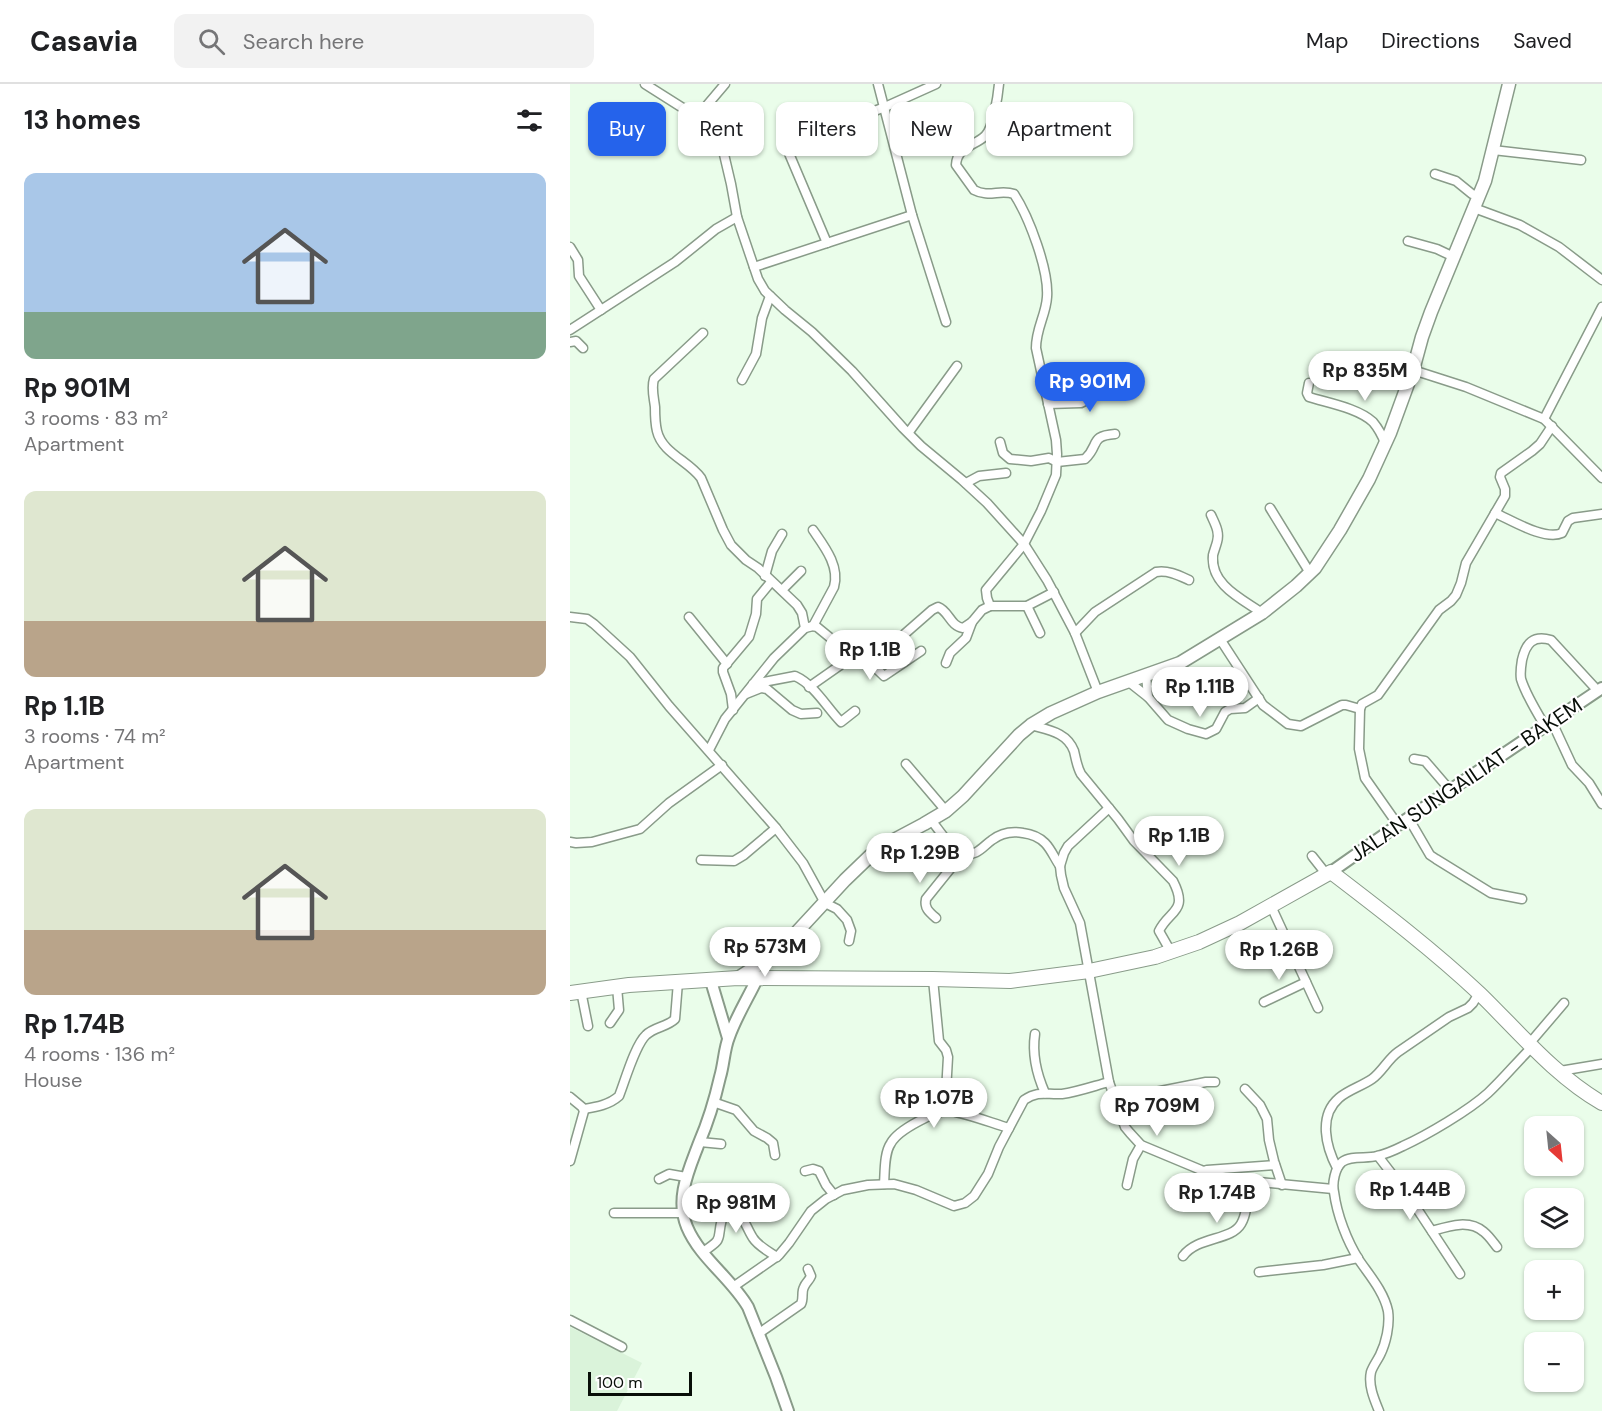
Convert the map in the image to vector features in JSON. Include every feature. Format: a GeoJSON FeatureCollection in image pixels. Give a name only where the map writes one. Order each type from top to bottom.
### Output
{"type":"FeatureCollection","features":[{"type":"Feature","properties":{"kind":"highway"},"geometry":{"type":"LineString","coordinates":[[575,992],[738,978],[1010,981],[1089,971],[1171,952],[1200,942],[1240,923],[1329,874],[1407,930],[1479,993],[1530,1046],[1579,1088],[1602,1103]]}},
{"type":"Feature","properties":{"kind":"main road"},"geometry":{"type":"LineString","coordinates":[[738,978],[776,954],[871,855],[931,820],[963,796],[1031,725],[1041,718],[1098,692],[1180,663],[1278,602],[1310,573],[1340,530],[1369,479],[1385,443],[1413,370],[1431,312],[1477,202],[1493,150],[1509,84]]}},
{"type":"Feature","properties":{"kind":"main road"},"geometry":{"type":"LineString","coordinates":[[776,954],[776,979]]}},
{"type":"Feature","properties":{"kind":"street"},"geometry":{"type":"LineString","coordinates":[[645,84],[678,105]]}},
{"type":"Feature","properties":{"kind":"street"},"geometry":{"type":"LineString","coordinates":[[710,102],[725,84]]}},
{"type":"Feature","properties":{"kind":"street"},"geometry":{"type":"LineString","coordinates":[[879,84],[912,215],[946,322]]}},
{"type":"Feature","properties":{"kind":"street"},"geometry":{"type":"LineString","coordinates":[[827,243],[788,151],[789,147],[936,84]]}},
{"type":"Feature","properties":{"kind":"street"},"geometry":{"type":"LineString","coordinates":[[990,606],[986,590],[1024,544],[1050,493],[1056,475],[1057,462],[1056,441],[1036,348],[1038,328],[1046,306],[1047,279],[1031,230],[1014,195],[1006,192],[991,194],[974,190],[956,165],[957,156],[962,151],[987,134],[998,98],[999,84]]}},
{"type":"Feature","properties":{"kind":"street"},"geometry":{"type":"LineString","coordinates":[[1493,150],[1581,159]]}},
{"type":"Feature","properties":{"kind":"street"},"geometry":{"type":"LineString","coordinates":[[724,156],[737,217],[758,279],[770,296],[852,371],[921,446],[966,483],[1024,544],[1054,592],[1075,633],[1098,692]]}},
{"type":"Feature","properties":{"kind":"street"},"geometry":{"type":"LineString","coordinates":[[1435,174],[1456,181],[1472,194],[1477,202],[1559,246],[1602,280]]}},
{"type":"Feature","properties":{"kind":"street"},"geometry":{"type":"LineString","coordinates":[[754,267],[912,215]]}},
{"type":"Feature","properties":{"kind":"street"},"geometry":{"type":"LineString","coordinates":[[570,330],[675,262],[729,220],[737,217]]}},
{"type":"Feature","properties":{"kind":"street"},"geometry":{"type":"LineString","coordinates":[[1408,241],[1437,249],[1454,257]]}},
{"type":"Feature","properties":{"kind":"street"},"geometry":{"type":"LineString","coordinates":[[570,246],[578,260],[579,276],[601,310]]}},
{"type":"Feature","properties":{"kind":"street"},"geometry":{"type":"LineString","coordinates":[[742,380],[756,354],[762,318],[770,296]]}},
{"type":"Feature","properties":{"kind":"street"},"geometry":{"type":"LineString","coordinates":[[1544,419],[1602,307]]}},
{"type":"Feature","properties":{"kind":"street"},"geometry":{"type":"LineString","coordinates":[[703,333],[654,379],[652,386],[656,429],[662,443],[701,478],[731,545],[797,605],[809,627]]}},
{"type":"Feature","properties":{"kind":"street"},"geometry":{"type":"LineString","coordinates":[[570,342],[574,340],[583,348]]}},
{"type":"Feature","properties":{"kind":"street"},"geometry":{"type":"LineString","coordinates":[[909,432],[957,366]]}},
{"type":"Feature","properties":{"kind":"street"},"geometry":{"type":"LineString","coordinates":[[1413,370],[1466,387],[1544,419],[1602,478]]}},
{"type":"Feature","properties":{"kind":"street"},"geometry":{"type":"LineString","coordinates":[[1048,404],[1083,402],[1087,398],[1090,373]]}},
{"type":"Feature","properties":{"kind":"street"},"geometry":{"type":"LineString","coordinates":[[1308,383],[1309,397],[1351,410],[1368,418],[1377,427],[1385,443]]}},
{"type":"Feature","properties":{"kind":"street"},"geometry":{"type":"LineString","coordinates":[[1398,825],[1365,778],[1359,749],[1360,709],[1362,704],[1378,695],[1439,610],[1456,595],[1466,563],[1506,493],[1500,477],[1501,473],[1540,444],[1552,426]]}},
{"type":"Feature","properties":{"kind":"street"},"geometry":{"type":"LineString","coordinates":[[999,442],[1003,453],[1010,459],[1049,458],[1057,462],[1085,459],[1097,439],[1102,435],[1115,434]]}},
{"type":"Feature","properties":{"kind":"street"},"geometry":{"type":"LineString","coordinates":[[966,483],[979,476],[1006,473]]}},
{"type":"Feature","properties":{"kind":"street"},"geometry":{"type":"LineString","coordinates":[[1270,508],[1310,573]]}},
{"type":"Feature","properties":{"kind":"street"},"geometry":{"type":"LineString","coordinates":[[1495,513],[1536,532],[1554,535],[1562,532],[1568,521],[1573,518],[1602,514]]}},
{"type":"Feature","properties":{"kind":"street"},"geometry":{"type":"LineString","coordinates":[[1211,515],[1218,538],[1213,557],[1218,579],[1228,590],[1262,613]]}},
{"type":"Feature","properties":{"kind":"street"},"geometry":{"type":"LineString","coordinates":[[709,750],[725,719],[781,651],[809,627],[834,587],[836,580],[833,566],[825,547],[813,530]]}},
{"type":"Feature","properties":{"kind":"street"},"geometry":{"type":"LineString","coordinates":[[733,710],[723,668],[749,637],[758,599],[768,579],[772,550],[782,534]]}},
{"type":"Feature","properties":{"kind":"street"},"geometry":{"type":"LineString","coordinates":[[782,590],[801,572]]}},
{"type":"Feature","properties":{"kind":"street"},"geometry":{"type":"LineString","coordinates":[[1075,633],[1095,612],[1156,572],[1173,573],[1189,580]]}},
{"type":"Feature","properties":{"kind":"street"},"geometry":{"type":"LineString","coordinates":[[809,627],[820,628],[839,645],[852,648],[876,639],[895,641],[938,607],[943,609],[955,626],[963,628],[972,622],[982,610],[990,606],[1027,606],[1054,592]]}},
{"type":"Feature","properties":{"kind":"street"},"geometry":{"type":"LineString","coordinates":[[1027,606],[1040,633]]}},
{"type":"Feature","properties":{"kind":"street"},"geometry":{"type":"LineString","coordinates":[[570,617],[587,619],[630,657],[669,706],[736,780],[802,863],[825,903],[837,909],[847,920],[851,931],[849,941]]}},
{"type":"Feature","properties":{"kind":"street"},"geometry":{"type":"LineString","coordinates":[[689,617],[727,664]]}},
{"type":"Feature","properties":{"kind":"street"},"geometry":{"type":"LineString","coordinates":[[946,663],[950,653],[966,638],[972,622]]}},
{"type":"Feature","properties":{"kind":"street"},"geometry":{"type":"LineString","coordinates":[[1220,639],[1266,707],[1288,724],[1301,726],[1342,705],[1360,709]]}},
{"type":"Feature","properties":{"kind":"street"},"geometry":{"type":"LineString","coordinates":[[1600,690],[1551,640],[1536,639],[1528,643],[1521,666],[1521,680],[1533,706],[1548,724],[1572,765],[1589,783],[1602,804]]}},
{"type":"Feature","properties":{"kind":"street"},"geometry":{"type":"LineString","coordinates":[[809,687],[854,653],[861,654],[884,676],[921,651]]}},
{"type":"Feature","properties":{"kind":"street"},"geometry":{"type":"LineString","coordinates":[[1146,675],[1148,697]]}},
{"type":"Feature","properties":{"kind":"street"},"geometry":{"type":"LineString","coordinates":[[753,684],[791,676],[800,678],[841,722],[855,711]]}},
{"type":"Feature","properties":{"kind":"street"},"geometry":{"type":"LineString","coordinates":[[1129,682],[1148,697],[1168,720],[1206,734],[1216,729],[1225,712],[1230,709],[1245,708],[1259,698]]}},
{"type":"Feature","properties":{"kind":"street"},"geometry":{"type":"LineString","coordinates":[[745,695],[761,688],[766,689],[792,710],[801,714],[817,713]]}},
{"type":"Feature","properties":{"kind":"street","name":"JALAN SUNGAILIAT - BAKEM"},"geometry":{"type":"LineString","coordinates":[[1329,874],[1600,690]]}},
{"type":"Feature","properties":{"kind":"street"},"geometry":{"type":"LineString","coordinates":[[1031,725],[1060,733],[1069,741],[1079,770],[1134,841],[1167,873],[1177,889],[1177,910],[1159,931],[1171,952]]}},
{"type":"Feature","properties":{"kind":"street"},"geometry":{"type":"LineString","coordinates":[[1414,759],[1425,761],[1450,790]]}},
{"type":"Feature","properties":{"kind":"street"},"geometry":{"type":"LineString","coordinates":[[906,764],[946,810]]}},
{"type":"Feature","properties":{"kind":"street"},"geometry":{"type":"LineString","coordinates":[[570,842],[591,842],[640,829],[669,803],[725,768]]}},
{"type":"Feature","properties":{"kind":"street"},"geometry":{"type":"LineString","coordinates":[[1060,866],[1068,846],[1109,808]]}},
{"type":"Feature","properties":{"kind":"street"},"geometry":{"type":"LineString","coordinates":[[1409,819],[1430,855],[1491,893],[1522,899]]}},
{"type":"Feature","properties":{"kind":"street"},"geometry":{"type":"LineString","coordinates":[[931,820],[963,853],[972,854],[981,850],[992,839],[1015,832],[1029,834],[1044,842],[1060,866],[1064,888],[1080,923],[1109,1082],[1125,1126],[1141,1145],[1201,1170],[1225,1177],[1248,1182],[1333,1189]]}},
{"type":"Feature","properties":{"kind":"street"},"geometry":{"type":"LineString","coordinates":[[701,860],[734,861],[776,828]]}},
{"type":"Feature","properties":{"kind":"street"},"geometry":{"type":"LineString","coordinates":[[936,918],[927,910],[926,899],[963,853]]}},
{"type":"Feature","properties":{"kind":"street"},"geometry":{"type":"LineString","coordinates":[[1312,856],[1329,874]]}},
{"type":"Feature","properties":{"kind":"street"},"geometry":{"type":"LineString","coordinates":[[1271,906],[1318,1008]]}},
{"type":"Feature","properties":{"kind":"street"},"geometry":{"type":"LineString","coordinates":[[758,979],[728,1038],[720,1077],[700,1142],[686,1177],[682,1213],[692,1237],[748,1307],[788,1411]]}},
{"type":"Feature","properties":{"kind":"street"},"geometry":{"type":"LineString","coordinates":[[933,979],[939,1041],[948,1057],[946,1092],[948,1111]]}},
{"type":"Feature","properties":{"kind":"street"},"geometry":{"type":"LineString","coordinates":[[711,981],[728,1038]]}},
{"type":"Feature","properties":{"kind":"street"},"geometry":{"type":"LineString","coordinates":[[570,1097],[584,1109],[603,1106],[619,1096],[641,1040],[652,1030],[671,1023],[675,1019],[678,982]]}},
{"type":"Feature","properties":{"kind":"street"},"geometry":{"type":"LineString","coordinates":[[1263,1002],[1306,982]]}},
{"type":"Feature","properties":{"kind":"street"},"geometry":{"type":"LineString","coordinates":[[610,1023],[619,1010],[617,987]]}},
{"type":"Feature","properties":{"kind":"street"},"geometry":{"type":"LineString","coordinates":[[575,992],[588,1026]]}},
{"type":"Feature","properties":{"kind":"street"},"geometry":{"type":"LineString","coordinates":[[1337,1168],[1330,1154],[1325,1129],[1333,1104],[1340,1097],[1374,1077],[1398,1052],[1449,1017],[1468,1008],[1479,993]]}},
{"type":"Feature","properties":{"kind":"street"},"geometry":{"type":"LineString","coordinates":[[1379,1411],[1372,1394],[1370,1379],[1388,1328],[1388,1311],[1383,1297],[1349,1240],[1337,1208],[1333,1189],[1337,1168],[1347,1160],[1378,1156],[1404,1145],[1467,1109],[1487,1094],[1530,1046],[1564,1003]]}},
{"type":"Feature","properties":{"kind":"street"},"geometry":{"type":"LineString","coordinates":[[1035,1034],[1035,1060],[1039,1081],[1045,1093]]}},
{"type":"Feature","properties":{"kind":"street"},"geometry":{"type":"LineString","coordinates":[[1560,1071],[1602,1064]]}},
{"type":"Feature","properties":{"kind":"street"},"geometry":{"type":"LineString","coordinates":[[733,1287],[777,1257],[811,1212],[826,1198],[843,1190],[894,1184],[916,1190],[954,1206],[962,1205],[974,1196],[981,1186],[1024,1100],[1038,1093],[1063,1094],[1109,1082]]}},
{"type":"Feature","properties":{"kind":"street"},"geometry":{"type":"LineString","coordinates":[[1115,1101],[1215,1082]]}},
{"type":"Feature","properties":{"kind":"street"},"geometry":{"type":"LineString","coordinates":[[1245,1089],[1260,1105],[1267,1119],[1269,1140],[1282,1185]]}},
{"type":"Feature","properties":{"kind":"street"},"geometry":{"type":"LineString","coordinates":[[712,1102],[736,1110],[754,1131],[773,1143],[775,1155]]}},
{"type":"Feature","properties":{"kind":"street"},"geometry":{"type":"LineString","coordinates":[[570,1161],[584,1109]]}},
{"type":"Feature","properties":{"kind":"street"},"geometry":{"type":"LineString","coordinates":[[884,1184],[891,1141],[909,1126],[929,1117],[948,1111],[1009,1128]]}},
{"type":"Feature","properties":{"kind":"street"},"geometry":{"type":"LineString","coordinates":[[700,1142],[722,1144]]}},
{"type":"Feature","properties":{"kind":"street"},"geometry":{"type":"LineString","coordinates":[[1127,1185],[1133,1159],[1141,1145]]}},
{"type":"Feature","properties":{"kind":"street"},"geometry":{"type":"LineString","coordinates":[[1378,1156],[1408,1196],[1460,1274]]}},
{"type":"Feature","properties":{"kind":"street"},"geometry":{"type":"LineString","coordinates":[[1201,1170],[1275,1165]]}},
{"type":"Feature","properties":{"kind":"street"},"geometry":{"type":"LineString","coordinates":[[805,1171],[813,1169],[819,1171],[834,1195]]}},
{"type":"Feature","properties":{"kind":"street"},"geometry":{"type":"LineString","coordinates":[[659,1179],[672,1174],[686,1177]]}},
{"type":"Feature","properties":{"kind":"street"},"geometry":{"type":"LineString","coordinates":[[1183,1256],[1198,1243],[1238,1229],[1246,1211],[1248,1182]]}},
{"type":"Feature","properties":{"kind":"street"},"geometry":{"type":"LineString","coordinates":[[703,1252],[719,1238],[722,1219],[737,1212],[756,1242],[777,1257]]}},
{"type":"Feature","properties":{"kind":"street"},"geometry":{"type":"LineString","coordinates":[[614,1213],[682,1213]]}},
{"type":"Feature","properties":{"kind":"street"},"geometry":{"type":"LineString","coordinates":[[1432,1231],[1451,1225],[1473,1226],[1483,1231],[1497,1247]]}},
{"type":"Feature","properties":{"kind":"street"},"geometry":{"type":"LineString","coordinates":[[1259,1272],[1323,1265],[1358,1258]]}},
{"type":"Feature","properties":{"kind":"street"},"geometry":{"type":"LineString","coordinates":[[758,1334],[801,1304],[802,1289],[811,1276],[808,1269]]}},
{"type":"Feature","properties":{"kind":"street"},"geometry":{"type":"LineString","coordinates":[[570,1320],[622,1347]]}},
{"type":"Feature","properties":{"kind":"shaded area"},"geometry":{"type":"Polygon","coordinates":[[[570,1327],[642,1363],[617,1411],[570,1411],[570,1327]]]}}]}
